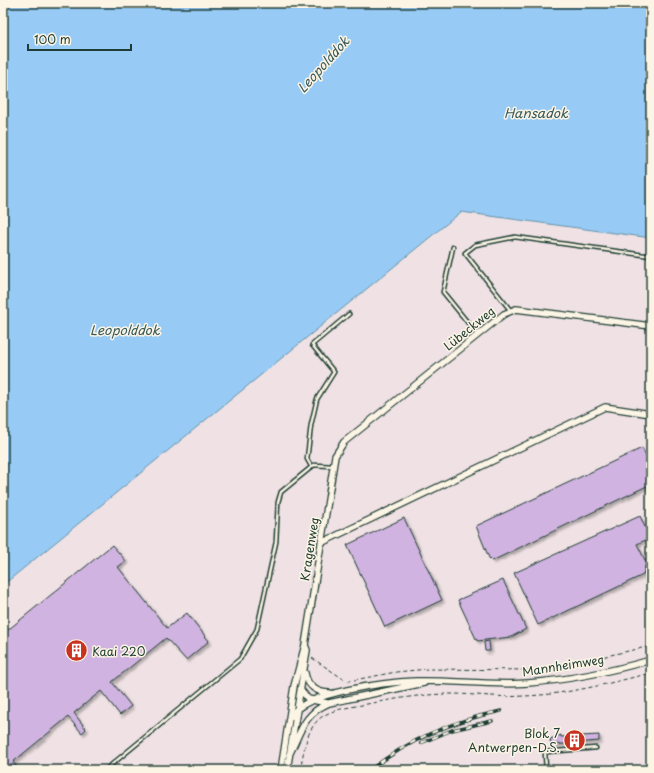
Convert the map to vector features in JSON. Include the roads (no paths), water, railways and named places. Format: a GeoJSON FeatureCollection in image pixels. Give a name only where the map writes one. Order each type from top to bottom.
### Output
{"type":"FeatureCollection","features":[{"type":"Feature","properties":{"kind":"street","name":"Lübeckweg"},"geometry":{"type":"LineString","coordinates":[[335,456],[344,442],[504,314],[516,309],[651,326]]}},
{"type":"Feature","properties":{"kind":"street"},"geometry":{"type":"LineString","coordinates":[[321,543],[605,407],[651,414]]}},
{"type":"Feature","properties":{"kind":"street","name":"Kragenweg"},"geometry":{"type":"LineString","coordinates":[[281,770],[305,645],[335,456]]}},
{"type":"Feature","properties":{"kind":"street","name":"Kragenweg"},"geometry":{"type":"LineString","coordinates":[[287,770],[305,668],[307,650],[305,645]]}},
{"type":"Feature","properties":{"kind":"street","name":"Mannheimweg"},"geometry":{"type":"LineString","coordinates":[[334,694],[384,684],[429,681],[527,683],[587,674],[651,660]]}},
{"type":"Feature","properties":{"kind":"street","name":"Kragenweg"},"geometry":{"type":"LineString","coordinates":[[305,668],[307,681],[315,690],[324,694],[334,694]]}},
{"type":"Feature","properties":{"kind":"street"},"geometry":{"type":"LineString","coordinates":[[299,672],[301,692]]}},
{"type":"Feature","properties":{"kind":"street","name":"Mannheimweg"},"geometry":{"type":"LineString","coordinates":[[289,755],[307,718],[318,707],[329,703],[413,686],[429,681]]}},
{"type":"Feature","properties":{"kind":"street","name":"Mannheimweg"},"geometry":{"type":"LineString","coordinates":[[301,692],[308,699],[329,703]]}},
{"type":"Feature","properties":{"kind":"street"},"geometry":{"type":"LineString","coordinates":[[299,706],[311,700],[334,694]]}},
{"type":"Feature","properties":{"kind":"street","name":"Kragenweg"},"geometry":{"type":"LineString","coordinates":[[289,722],[292,714],[299,706]]}},
{"type":"Feature","properties":{"kind":"lane"},"geometry":{"type":"LineString","coordinates":[[512,311],[465,253],[475,245],[515,237],[651,256]]}},
{"type":"Feature","properties":{"kind":"lane"},"geometry":{"type":"LineString","coordinates":[[453,247],[443,292],[478,335]]}},
{"type":"Feature","properties":{"kind":"lane"},"geometry":{"type":"LineString","coordinates":[[311,466],[307,459],[311,425],[317,399],[334,372],[312,345],[349,314]]}},
{"type":"Feature","properties":{"kind":"lane"},"geometry":{"type":"LineString","coordinates":[[105,770],[240,659],[257,629],[276,542],[278,502],[281,492],[311,466],[319,464],[333,466]]}},
{"type":"Feature","properties":{"kind":"lane"},"geometry":{"type":"LineString","coordinates":[[546,770],[545,752],[596,748]]}},
{"type":"Feature","properties":{"kind":"water","name":"Hansadok"},"geometry":{"type":"Polygon","coordinates":[[[3,3],[651,3],[651,238],[461,212],[3,585],[3,3]]]}},
{"type":"Feature","properties":{"kind":"railway"},"geometry":{"type":"LineString","coordinates":[[370,770],[400,749],[416,740],[465,720],[501,711]]}},
{"type":"Feature","properties":{"kind":"railway"},"geometry":{"type":"LineString","coordinates":[[421,743],[452,730],[492,721]]}},
{"type":"Feature","properties":{"kind":"place","name":"Kaai 220"},"geometry":{"type":"Point","coordinates":[77,651]}},
{"type":"Feature","properties":{"kind":"place","name":"Blok 7 Antwerpen-D.S."},"geometry":{"type":"Point","coordinates":[575,740]}},
{"type":"Feature","properties":{"kind":"water label","name":"Leopolddok"},"geometry":{"type":"Point","coordinates":[323,64]}},
{"type":"Feature","properties":{"kind":"water label","name":"Leopolddok"},"geometry":{"type":"Point","coordinates":[125,329]}}]}
